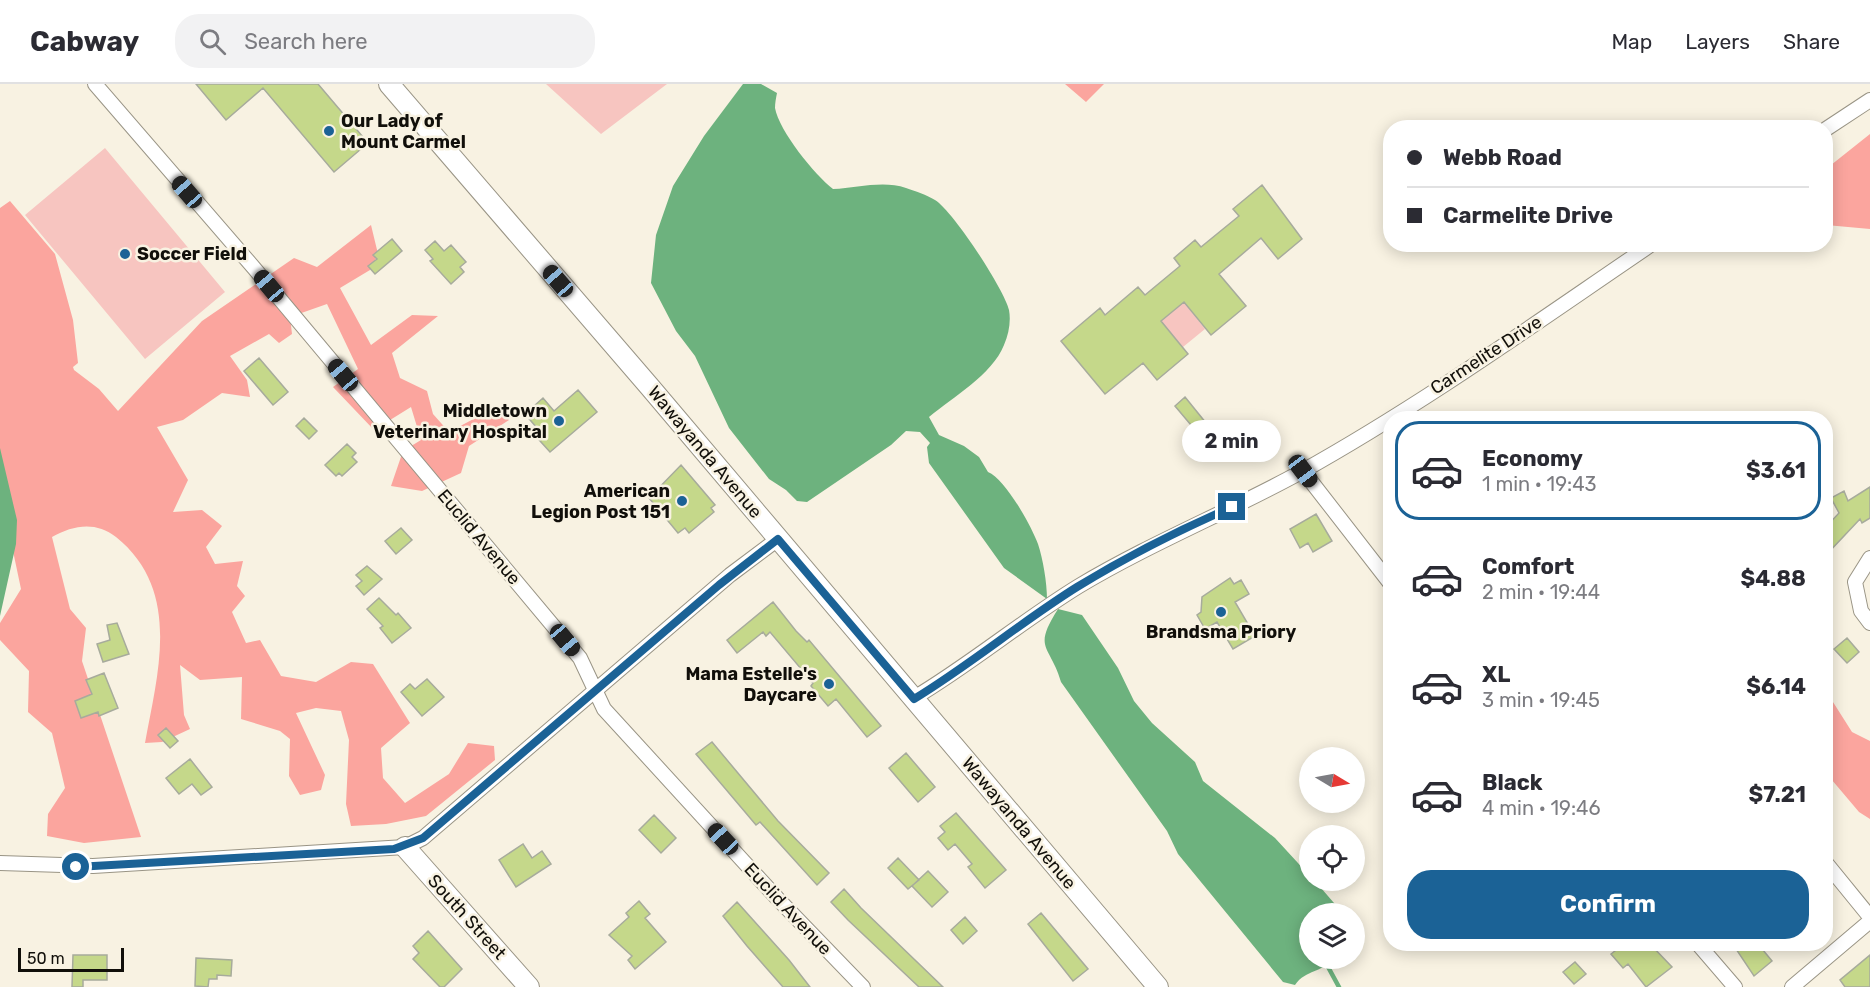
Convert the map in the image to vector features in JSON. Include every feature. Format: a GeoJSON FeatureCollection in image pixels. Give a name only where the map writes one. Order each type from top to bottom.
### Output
{"type":"FeatureCollection","features":[{"type":"Feature","properties":{"kind":"street","name":"Euclid Avenue"},"geometry":{"type":"LineString","coordinates":[[94,84],[254,268],[580,658],[604,709],[777,898],[863,987]]}},
{"type":"Feature","properties":{"kind":"street","name":"Wawayanda Avenue"},"geometry":{"type":"LineString","coordinates":[[388,84],[1158,987]]}},
{"type":"Feature","properties":{"kind":"street"},"geometry":{"type":"LineString","coordinates":[[1833,124],[1870,100]]}},
{"type":"Feature","properties":{"kind":"street","name":"Carmelite Drive"},"geometry":{"type":"LineString","coordinates":[[1399,411],[1640,252]]}},
{"type":"Feature","properties":{"kind":"street","name":"Carmelite Drive"},"geometry":{"type":"LineString","coordinates":[[914,699],[944,681],[1077,587],[1142,551],[1303,471],[1383,421]]}},
{"type":"Feature","properties":{"kind":"street"},"geometry":{"type":"LineString","coordinates":[[1303,471],[1383,574]]}},
{"type":"Feature","properties":{"kind":"street"},"geometry":{"type":"LineString","coordinates":[[0,863],[93,867],[405,847],[423,838],[595,690],[778,539]]}},
{"type":"Feature","properties":{"kind":"street"},"geometry":{"type":"LineString","coordinates":[[1870,558],[1855,582],[1861,611],[1870,623]]}},
{"type":"Feature","properties":{"kind":"street","name":"South Street"},"geometry":{"type":"LineString","coordinates":[[405,847],[529,987]]}},
{"type":"Feature","properties":{"kind":"street"},"geometry":{"type":"LineString","coordinates":[[1792,987],[1870,919],[1833,872]]}},
{"type":"Feature","properties":{"kind":"street"},"geometry":{"type":"LineString","coordinates":[[1704,951],[1735,987]]}},
{"type":"Feature","properties":{"kind":"shaded area"},"geometry":{"type":"Polygon","coordinates":[[[546,84],[667,84],[601,134],[546,84]]]}},
{"type":"Feature","properties":{"kind":"shaded area"},"geometry":{"type":"Polygon","coordinates":[[[743,84],[761,84],[777,93],[775,108],[790,140],[817,174],[833,189],[888,185],[906,188],[935,200],[965,234],[998,285],[1009,310],[1010,323],[1006,341],[991,366],[981,376],[929,417],[939,435],[964,446],[979,457],[988,472],[995,476],[1017,504],[1038,544],[1042,557],[1047,599],[1004,568],[929,463],[927,447],[930,443],[920,432],[906,431],[891,445],[807,502],[797,501],[786,490],[769,479],[729,428],[695,356],[676,331],[651,283],[656,235],[673,186],[704,136],[743,84]]]}},
{"type":"Feature","properties":{"kind":"shaded area"},"geometry":{"type":"Polygon","coordinates":[[[1065,84],[1104,84],[1086,102],[1065,84]]]}},
{"type":"Feature","properties":{"kind":"shaded area"},"geometry":{"type":"Polygon","coordinates":[[[1870,134],[1870,229],[1833,226],[1833,163],[1870,134]]]}},
{"type":"Feature","properties":{"kind":"shaded area","name":"Soccer Field"},"geometry":{"type":"Polygon","coordinates":[[[105,148],[225,292],[145,359],[25,215],[105,148]]]}},
{"type":"Feature","properties":{"kind":"shaded area"},"geometry":{"type":"Polygon","coordinates":[[[10,201],[55,254],[73,320],[78,363],[73,367],[74,370],[99,389],[118,411],[202,321],[294,258],[317,267],[371,225],[378,254],[370,270],[340,288],[371,345],[412,315],[438,316],[392,353],[400,378],[427,391],[433,414],[449,432],[498,406],[509,420],[469,446],[461,473],[422,491],[391,486],[403,451],[421,440],[411,407],[374,430],[333,387],[358,369],[327,304],[290,317],[292,334],[279,343],[269,334],[230,356],[247,380],[250,397],[222,393],[183,420],[157,427],[188,480],[173,512],[202,510],[222,526],[206,547],[215,564],[243,561],[237,586],[245,596],[232,612],[246,643],[260,640],[281,676],[316,682],[351,662],[373,664],[410,723],[381,748],[383,778],[405,803],[449,774],[468,743],[494,746],[495,760],[426,816],[386,824],[351,826],[346,804],[349,740],[341,711],[316,708],[296,713],[325,775],[321,790],[300,795],[289,776],[290,739],[280,731],[241,719],[242,677],[200,680],[180,665],[184,715],[190,729],[162,742],[145,743],[159,661],[158,607],[150,582],[137,558],[108,532],[84,526],[52,537],[70,609],[86,628],[82,661],[141,837],[84,843],[47,836],[48,814],[65,788],[52,733],[28,712],[29,671],[0,640],[0,623],[21,589],[13,551],[0,568],[0,208],[10,201]]]}},
{"type":"Feature","properties":{"kind":"shaded area"},"geometry":{"type":"Polygon","coordinates":[[[1184,302],[1205,329],[1183,347],[1161,321],[1184,302]]]}},
{"type":"Feature","properties":{"kind":"shaded area"},"geometry":{"type":"Polygon","coordinates":[[[0,448],[17,520],[16,544],[0,616],[0,448]]]}},
{"type":"Feature","properties":{"kind":"shaded area"},"geometry":{"type":"Polygon","coordinates":[[[1058,609],[1082,615],[1118,668],[1134,701],[1152,723],[1195,762],[1203,781],[1275,838],[1299,864],[1299,891],[1324,891],[1334,903],[1299,903],[1299,969],[1320,969],[1304,976],[1295,985],[1283,982],[1178,854],[1167,831],[1061,682],[1046,647],[1046,632],[1058,609]]]}},
{"type":"Feature","properties":{"kind":"shaded area"},"geometry":{"type":"Polygon","coordinates":[[[1833,702],[1852,732],[1870,741],[1870,819],[1859,812],[1833,781],[1833,702]]]}},
{"type":"Feature","properties":{"kind":"building","name":"Our Lady of Mount Carmel"},"geometry":{"type":"Polygon","coordinates":[[[196,84],[318,84],[368,143],[334,172],[263,88],[226,120],[196,84]]]}},
{"type":"Feature","properties":{"kind":"building"},"geometry":{"type":"Polygon","coordinates":[[[1262,185],[1302,239],[1278,259],[1261,238],[1219,274],[1246,306],[1211,335],[1184,302],[1161,321],[1188,354],[1157,380],[1143,363],[1105,394],[1061,341],[1100,308],[1105,315],[1138,287],[1145,295],[1180,266],[1174,258],[1195,240],[1201,247],[1239,216],[1233,209],[1262,185]]]}},
{"type":"Feature","properties":{"kind":"building"},"geometry":{"type":"Polygon","coordinates":[[[392,239],[402,251],[375,274],[368,266],[377,259],[373,255],[392,239]]]}},
{"type":"Feature","properties":{"kind":"building"},"geometry":{"type":"Polygon","coordinates":[[[435,241],[444,251],[451,245],[466,262],[460,267],[464,272],[451,284],[430,261],[433,259],[425,250],[435,241]]]}},
{"type":"Feature","properties":{"kind":"building"},"geometry":{"type":"Polygon","coordinates":[[[259,358],[288,392],[273,405],[244,371],[259,358]]]}},
{"type":"Feature","properties":{"kind":"building","name":"Middletown Veterinary Hospital"},"geometry":{"type":"Polygon","coordinates":[[[578,390],[597,412],[550,452],[532,432],[537,428],[525,414],[543,398],[554,411],[578,390]]]}},
{"type":"Feature","properties":{"kind":"building"},"geometry":{"type":"Polygon","coordinates":[[[1185,397],[1206,423],[1196,431],[1175,406],[1185,397]]]}},
{"type":"Feature","properties":{"kind":"building"},"geometry":{"type":"Polygon","coordinates":[[[304,418],[317,431],[309,439],[296,426],[304,418]]]}},
{"type":"Feature","properties":{"kind":"building"},"geometry":{"type":"Polygon","coordinates":[[[347,444],[356,453],[352,457],[357,462],[342,476],[339,473],[336,476],[325,465],[347,444]]]}},
{"type":"Feature","properties":{"kind":"building","name":"American Legion Post 151"},"geometry":{"type":"Polygon","coordinates":[[[681,465],[715,505],[711,508],[714,512],[689,533],[685,528],[678,533],[649,498],[681,465]]]}},
{"type":"Feature","properties":{"kind":"building"},"geometry":{"type":"Polygon","coordinates":[[[1870,487],[1870,518],[1862,523],[1860,519],[1833,548],[1833,519],[1839,513],[1833,497],[1844,491],[1848,501],[1870,487]]]}},
{"type":"Feature","properties":{"kind":"building"},"geometry":{"type":"Polygon","coordinates":[[[1316,514],[1332,541],[1313,552],[1308,543],[1300,548],[1290,529],[1316,514]]]}},
{"type":"Feature","properties":{"kind":"building"},"geometry":{"type":"Polygon","coordinates":[[[401,528],[412,540],[396,554],[385,541],[401,528]]]}},
{"type":"Feature","properties":{"kind":"building"},"geometry":{"type":"Polygon","coordinates":[[[367,566],[382,579],[364,595],[356,586],[362,581],[356,575],[367,566]]]}},
{"type":"Feature","properties":{"kind":"building","name":"Brandsma Priory"},"geometry":{"type":"Polygon","coordinates":[[[1230,578],[1234,584],[1241,580],[1249,594],[1235,602],[1255,636],[1233,649],[1217,622],[1205,629],[1197,615],[1201,612],[1202,597],[1230,578]]]}},
{"type":"Feature","properties":{"kind":"building"},"geometry":{"type":"Polygon","coordinates":[[[379,598],[396,615],[398,613],[411,628],[392,643],[380,628],[383,626],[367,609],[379,598]]]}},
{"type":"Feature","properties":{"kind":"building"},"geometry":{"type":"Polygon","coordinates":[[[773,602],[796,631],[807,642],[809,640],[881,726],[867,737],[836,699],[828,706],[811,686],[813,683],[770,632],[766,636],[763,632],[737,653],[727,640],[773,602]]]}},
{"type":"Feature","properties":{"kind":"building"},"geometry":{"type":"Polygon","coordinates":[[[117,623],[129,654],[103,662],[97,644],[110,640],[107,625],[117,623]]]}},
{"type":"Feature","properties":{"kind":"building"},"geometry":{"type":"Polygon","coordinates":[[[1847,638],[1859,652],[1847,663],[1834,649],[1847,638]]]}},
{"type":"Feature","properties":{"kind":"building"},"geometry":{"type":"Polygon","coordinates":[[[104,673],[118,708],[99,716],[98,712],[81,718],[75,701],[92,694],[86,680],[104,673]]]}},
{"type":"Feature","properties":{"kind":"building"},"geometry":{"type":"Polygon","coordinates":[[[427,679],[444,697],[422,716],[401,692],[410,684],[415,689],[427,679]]]}},
{"type":"Feature","properties":{"kind":"building"},"geometry":{"type":"Polygon","coordinates":[[[166,728],[178,741],[170,748],[158,735],[166,728]]]}},
{"type":"Feature","properties":{"kind":"building"},"geometry":{"type":"Polygon","coordinates":[[[712,742],[778,821],[829,873],[817,885],[760,822],[756,825],[696,754],[712,742]]]}},
{"type":"Feature","properties":{"kind":"building"},"geometry":{"type":"Polygon","coordinates":[[[906,753],[935,787],[918,802],[889,768],[906,753]]]}},
{"type":"Feature","properties":{"kind":"building"},"geometry":{"type":"Polygon","coordinates":[[[190,759],[212,787],[201,795],[192,784],[179,794],[166,778],[190,759]]]}},
{"type":"Feature","properties":{"kind":"building"},"geometry":{"type":"Polygon","coordinates":[[[956,813],[1006,870],[985,888],[968,867],[972,864],[955,844],[948,850],[938,838],[945,832],[940,826],[956,813]]]}},
{"type":"Feature","properties":{"kind":"building"},"geometry":{"type":"Polygon","coordinates":[[[654,815],[676,838],[661,853],[639,830],[654,815]]]}},
{"type":"Feature","properties":{"kind":"building"},"geometry":{"type":"Polygon","coordinates":[[[523,844],[532,858],[542,851],[551,864],[516,887],[499,860],[523,844]]]}},
{"type":"Feature","properties":{"kind":"building"},"geometry":{"type":"Polygon","coordinates":[[[898,858],[919,880],[908,889],[888,868],[898,858]]]}},
{"type":"Feature","properties":{"kind":"building"},"geometry":{"type":"Polygon","coordinates":[[[928,871],[948,892],[932,907],[912,886],[928,871]]]}},
{"type":"Feature","properties":{"kind":"building"},"geometry":{"type":"Polygon","coordinates":[[[844,889],[943,987],[919,987],[848,920],[831,902],[844,889]]]}},
{"type":"Feature","properties":{"kind":"building"},"geometry":{"type":"Polygon","coordinates":[[[639,901],[650,914],[645,918],[666,942],[635,969],[628,960],[632,956],[609,935],[629,917],[626,913],[639,901]]]}},
{"type":"Feature","properties":{"kind":"building"},"geometry":{"type":"Polygon","coordinates":[[[737,902],[810,987],[783,987],[747,946],[723,916],[737,902]]]}},
{"type":"Feature","properties":{"kind":"building"},"geometry":{"type":"Polygon","coordinates":[[[1041,913],[1088,969],[1073,981],[1028,924],[1041,913]]]}},
{"type":"Feature","properties":{"kind":"building"},"geometry":{"type":"Polygon","coordinates":[[[965,917],[977,931],[963,944],[951,930],[965,917]]]}},
{"type":"Feature","properties":{"kind":"building"},"geometry":{"type":"Polygon","coordinates":[[[428,931],[462,969],[444,987],[440,987],[413,959],[419,953],[413,946],[428,931]]]}},
{"type":"Feature","properties":{"kind":"building"},"geometry":{"type":"Polygon","coordinates":[[[1615,951],[1657,951],[1672,967],[1646,987],[1628,964],[1623,968],[1611,954],[1615,951]]]}},
{"type":"Feature","properties":{"kind":"building"},"geometry":{"type":"Polygon","coordinates":[[[1737,951],[1764,951],[1772,961],[1754,976],[1737,951]]]}},
{"type":"Feature","properties":{"kind":"building"},"geometry":{"type":"Polygon","coordinates":[[[73,955],[107,955],[107,980],[83,980],[83,987],[72,987],[73,955]]]}},
{"type":"Feature","properties":{"kind":"building"},"geometry":{"type":"Polygon","coordinates":[[[1870,955],[1870,987],[1845,987],[1840,980],[1870,955]]]}},
{"type":"Feature","properties":{"kind":"building"},"geometry":{"type":"Polygon","coordinates":[[[196,958],[232,960],[231,976],[217,975],[217,979],[209,979],[208,987],[195,986],[196,958]]]}},
{"type":"Feature","properties":{"kind":"building"},"geometry":{"type":"Polygon","coordinates":[[[1575,962],[1586,974],[1574,984],[1563,972],[1575,962]]]}},
{"type":"Feature","properties":{"kind":"waterway"},"geometry":{"type":"LineString","coordinates":[[1329,969],[1339,987]]}},
{"type":"Feature","properties":{"kind":"place","name":"Our Lady of Mount Carmel"},"geometry":{"type":"Point","coordinates":[329,131]}},
{"type":"Feature","properties":{"kind":"place","name":"Soccer Field"},"geometry":{"type":"Point","coordinates":[125,254]}},
{"type":"Feature","properties":{"kind":"place","name":"Middletown Veterinary Hospital"},"geometry":{"type":"Point","coordinates":[559,421]}},
{"type":"Feature","properties":{"kind":"place","name":"American Legion Post 151"},"geometry":{"type":"Point","coordinates":[682,501]}},
{"type":"Feature","properties":{"kind":"place","name":"Brandsma Priory"},"geometry":{"type":"Point","coordinates":[1221,612]}},
{"type":"Feature","properties":{"kind":"place","name":"Mama Estelle's Daycare"},"geometry":{"type":"Point","coordinates":[829,684]}},
{"type":"Feature","properties":{"kind":"route"},"geometry":{"type":"LineString","coordinates":[[76,867],[238,859],[405,847],[423,838],[730,575],[778,539],[914,699],[944,681],[1077,587],[1142,551],[1232,507]]}}]}
